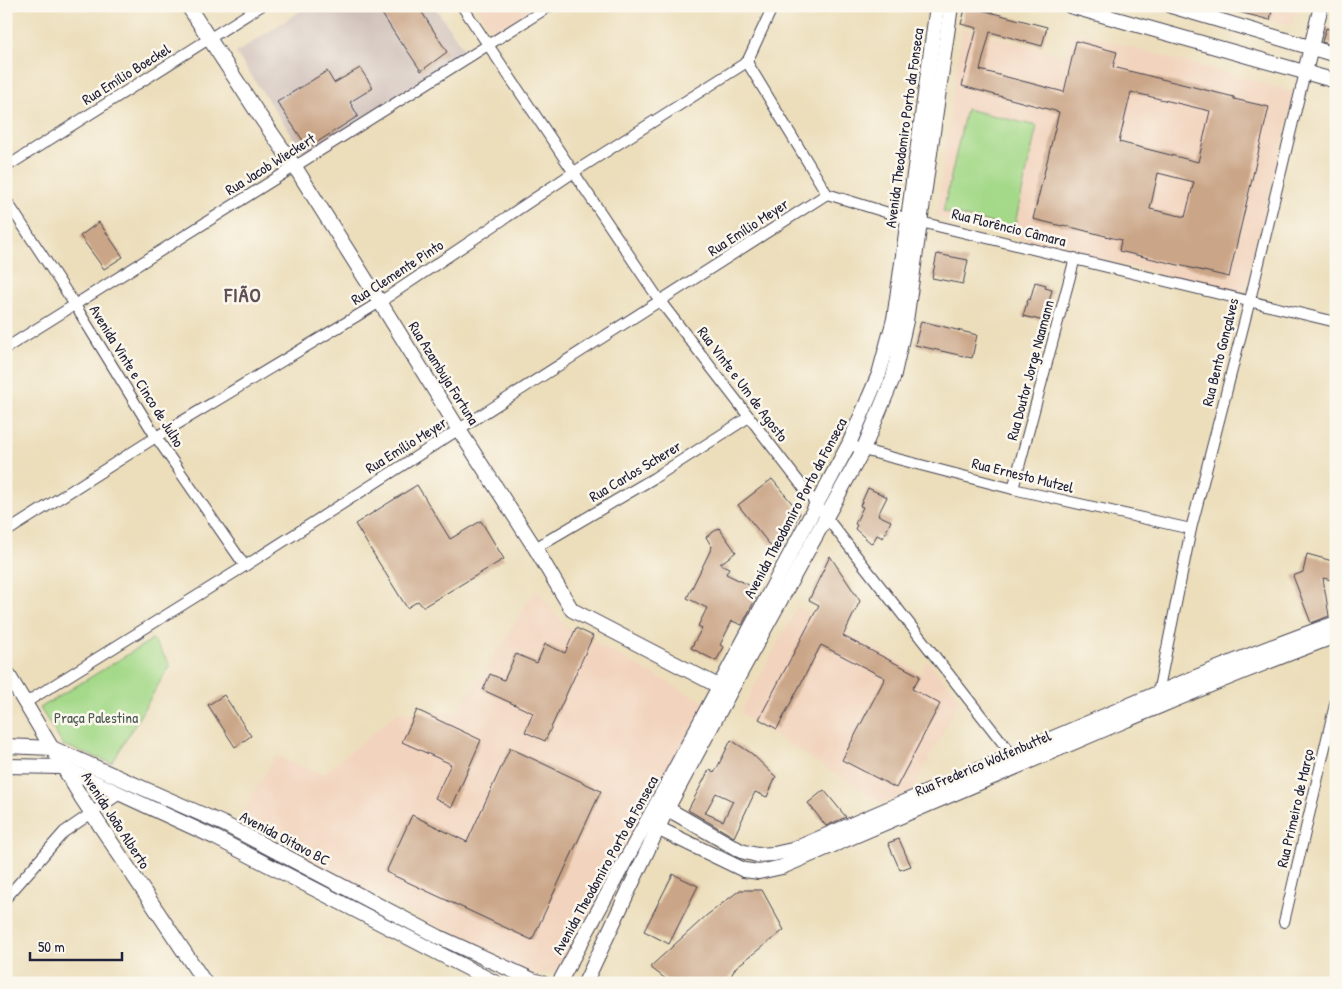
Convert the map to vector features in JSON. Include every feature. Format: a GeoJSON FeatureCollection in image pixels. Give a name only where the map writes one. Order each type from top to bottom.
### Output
{"type":"FeatureCollection","features":[{"type":"Feature","properties":{"kind":"street","name":"Rua Azambuja Fortuna"},"geometry":{"type":"LineString","coordinates":[[188,6],[295,167],[572,610],[724,690]]}},
{"type":"Feature","properties":{"kind":"street","name":"Rua Emílio Boeckel"},"geometry":{"type":"LineString","coordinates":[[6,167],[261,6]]}},
{"type":"Feature","properties":{"kind":"street","name":"Rua Vinte e Um de Agosto"},"geometry":{"type":"LineString","coordinates":[[462,6],[660,301],[1016,759]]}},
{"type":"Feature","properties":{"kind":"street","name":"Rua Jacob Wieckert"},"geometry":{"type":"LineString","coordinates":[[6,348],[550,6]]}},
{"type":"Feature","properties":{"kind":"street"},"geometry":{"type":"LineString","coordinates":[[773,6],[747,62],[827,194]]}},
{"type":"Feature","properties":{"kind":"street","name":"Avenida Theodomiro Porto da Fonseca"},"geometry":{"type":"LineString","coordinates":[[935,74],[937,6]]}},
{"type":"Feature","properties":{"kind":"street","name":"Avenida Theodomiro Porto da Fonseca"},"geometry":{"type":"LineString","coordinates":[[724,690],[826,517],[863,450],[893,378],[935,74],[951,6]]}},
{"type":"Feature","properties":{"kind":"street"},"geometry":{"type":"LineString","coordinates":[[1070,6],[1336,81]]}},
{"type":"Feature","properties":{"kind":"street"},"geometry":{"type":"LineString","coordinates":[[1172,6],[1336,55]]}},
{"type":"Feature","properties":{"kind":"street","name":"Rua Bento Gonçalves"},"geometry":{"type":"LineString","coordinates":[[1158,700],[1191,530],[1250,300],[1321,6]]}},
{"type":"Feature","properties":{"kind":"street","name":"Rua Clemente Pinto"},"geometry":{"type":"LineString","coordinates":[[6,532],[156,437],[380,302],[574,172],[747,62]]}},
{"type":"Feature","properties":{"kind":"street","name":"Rua Florêncio Câmara"},"geometry":{"type":"LineString","coordinates":[[827,194],[915,220],[1336,322]]}},
{"type":"Feature","properties":{"kind":"street","name":"Rua Emílio Meyer"},"geometry":{"type":"LineString","coordinates":[[25,703],[245,566],[827,194]]}},
{"type":"Feature","properties":{"kind":"street","name":"Avenida Vinte e Cinco de Julho"},"geometry":{"type":"LineString","coordinates":[[6,200],[75,305],[156,437],[245,566]]}},
{"type":"Feature","properties":{"kind":"street","name":"Rua Doutor Jorge Naamann"},"geometry":{"type":"LineString","coordinates":[[1013,489],[1076,258]]}},
{"type":"Feature","properties":{"kind":"street","name":"Avenida Theodomiro Porto da Fonseca"},"geometry":{"type":"LineString","coordinates":[[585,983],[617,914],[652,826],[724,690],[849,444],[900,320]]}},
{"type":"Feature","properties":{"kind":"street","name":"Rua Carlos Scherer"},"geometry":{"type":"LineString","coordinates":[[535,548],[654,478],[749,417]]}},
{"type":"Feature","properties":{"kind":"street","name":"Rua Ernesto Mutzel"},"geometry":{"type":"LineString","coordinates":[[849,444],[863,450],[1013,489],[1191,530]]}},
{"type":"Feature","properties":{"kind":"street","name":"Rua Frederico Wolfenbuttel"},"geometry":{"type":"LineString","coordinates":[[1255,660],[1283,642],[1336,623]]}},
{"type":"Feature","properties":{"kind":"street","name":"Rua Frederico Wolfenbuttel"},"geometry":{"type":"LineString","coordinates":[[652,826],[744,870],[759,872],[782,866],[882,817],[1158,700],[1255,660],[1336,636]]}},
{"type":"Feature","properties":{"kind":"street","name":"Avenida João Alberto"},"geometry":{"type":"LineString","coordinates":[[6,672],[62,767],[205,983]]}},
{"type":"Feature","properties":{"kind":"street","name":"Rua Primeiro de Março"},"geometry":{"type":"LineString","coordinates":[[1284,922],[1336,700]]}},
{"type":"Feature","properties":{"kind":"street","name":"Avenida Oitavo BC"},"geometry":{"type":"LineString","coordinates":[[6,746],[52,748],[170,800],[224,824],[439,937],[542,983]]}},
{"type":"Feature","properties":{"kind":"street","name":"Avenida Oitavo BC"},"geometry":{"type":"LineString","coordinates":[[6,766],[62,767],[121,793],[216,838],[496,983]]}},
{"type":"Feature","properties":{"kind":"street"},"geometry":{"type":"LineString","coordinates":[[6,898],[64,832],[121,793]]}},
{"type":"Feature","properties":{"kind":"street"},"geometry":{"type":"LineString","coordinates":[[164,814],[170,800]]}},
{"type":"Feature","properties":{"kind":"street","name":"Rua Frederico Wolfenbuttel"},"geometry":{"type":"LineString","coordinates":[[662,806],[741,851],[756,855],[792,850],[882,817]]}},
{"type":"Feature","properties":{"kind":"street","name":"Avenida Theodomiro Porto da Fonseca"},"geometry":{"type":"LineString","coordinates":[[559,983],[601,905],[652,826]]}},
{"type":"Feature","properties":{"kind":"street"},"geometry":{"type":"LineString","coordinates":[[601,905],[617,914]]}},
{"type":"Feature","properties":{"kind":"shaded area"},"geometry":{"type":"Polygon","coordinates":[[[308,6],[434,6],[468,55],[306,156],[236,53],[308,6]]]}},
{"type":"Feature","properties":{"kind":"shaded area"},"geometry":{"type":"Polygon","coordinates":[[[476,6],[542,6],[495,36],[476,6]]]}},
{"type":"Feature","properties":{"kind":"shaded area"},"geometry":{"type":"Polygon","coordinates":[[[1218,6],[1297,6],[1292,26],[1218,6]]]}},
{"type":"Feature","properties":{"kind":"shaded area"},"geometry":{"type":"Polygon","coordinates":[[[962,28],[1066,56],[1072,31],[1295,92],[1244,296],[936,217],[962,28]]]}},
{"type":"Feature","properties":{"kind":"shaded area"},"geometry":{"type":"Polygon","coordinates":[[[537,589],[565,626],[706,703],[674,765],[557,972],[532,975],[236,823],[275,756],[323,774],[397,713],[458,711],[537,589]]]}},
{"type":"Feature","properties":{"kind":"shaded area"},"geometry":{"type":"Polygon","coordinates":[[[797,607],[921,673],[927,660],[960,699],[911,794],[883,804],[740,713],[797,607]]]}},
{"type":"Feature","properties":{"kind":"green space"},"geometry":{"type":"Polygon","coordinates":[[[966,109],[1037,126],[1014,228],[943,212],[966,109]]]}},
{"type":"Feature","properties":{"kind":"green space","name":"Praça Palestina"},"geometry":{"type":"Polygon","coordinates":[[[153,639],[170,665],[112,763],[63,745],[40,708],[153,639]]]}},
{"type":"Feature","properties":{"kind":"building"},"geometry":{"type":"Polygon","coordinates":[[[377,6],[418,6],[447,52],[421,71],[377,6]]]}},
{"type":"Feature","properties":{"kind":"building"},"geometry":{"type":"Polygon","coordinates":[[[966,6],[1047,27],[1042,46],[990,32],[980,70],[1064,92],[1076,41],[1117,52],[1113,67],[1269,107],[1229,277],[1119,251],[1121,240],[1033,219],[1059,112],[962,86],[977,28],[961,24],[966,6]],[[1131,92],[1119,142],[1198,162],[1210,111],[1131,92]],[[1158,173],[1150,209],[1185,217],[1194,182],[1158,173]]]}},
{"type":"Feature","properties":{"kind":"building"},"geometry":{"type":"Polygon","coordinates":[[[1231,6],[1273,6],[1270,20],[1231,10],[1231,6]]]}},
{"type":"Feature","properties":{"kind":"building"},"geometry":{"type":"Polygon","coordinates":[[[1326,28],[1336,31],[1336,46],[1322,42],[1326,28]]]}},
{"type":"Feature","properties":{"kind":"building"},"geometry":{"type":"Polygon","coordinates":[[[360,68],[373,88],[350,102],[358,116],[308,148],[277,102],[327,71],[334,83],[360,68]]]}},
{"type":"Feature","properties":{"kind":"building"},"geometry":{"type":"Polygon","coordinates":[[[99,222],[123,257],[104,269],[80,236],[99,222]]]}},
{"type":"Feature","properties":{"kind":"building"},"geometry":{"type":"Polygon","coordinates":[[[937,254],[968,260],[963,284],[932,278],[937,254]]]}},
{"type":"Feature","properties":{"kind":"building"},"geometry":{"type":"Polygon","coordinates":[[[1035,282],[1046,285],[1045,288],[1052,290],[1044,321],[1023,316],[1035,282]]]}},
{"type":"Feature","properties":{"kind":"building"},"geometry":{"type":"Polygon","coordinates":[[[921,321],[977,335],[972,358],[915,345],[921,321]]]}},
{"type":"Feature","properties":{"kind":"building"},"geometry":{"type":"Polygon","coordinates":[[[772,479],[800,513],[778,555],[738,505],[772,479]]]}},
{"type":"Feature","properties":{"kind":"building"},"geometry":{"type":"Polygon","coordinates":[[[417,485],[450,539],[481,521],[504,559],[423,607],[418,601],[407,608],[355,524],[417,485]]]}},
{"type":"Feature","properties":{"kind":"building"},"geometry":{"type":"Polygon","coordinates":[[[868,488],[887,497],[878,515],[891,521],[883,538],[877,535],[872,544],[855,529],[857,525],[855,524],[863,507],[860,506],[868,488]]]}},
{"type":"Feature","properties":{"kind":"building"},"geometry":{"type":"Polygon","coordinates":[[[719,528],[736,552],[720,564],[729,568],[726,574],[755,588],[751,596],[756,598],[742,625],[732,621],[720,645],[724,647],[716,661],[691,648],[702,628],[698,626],[707,608],[687,598],[712,547],[706,537],[719,528]]]}},
{"type":"Feature","properties":{"kind":"building"},"geometry":{"type":"Polygon","coordinates":[[[1307,554],[1336,562],[1336,581],[1323,578],[1329,616],[1311,623],[1293,576],[1303,572],[1307,554]]]}},
{"type":"Feature","properties":{"kind":"building"},"geometry":{"type":"Polygon","coordinates":[[[830,556],[860,601],[843,636],[920,676],[912,689],[940,704],[896,788],[842,760],[885,678],[821,645],[777,729],[759,719],[819,605],[809,600],[830,556]]]}},
{"type":"Feature","properties":{"kind":"building"},"geometry":{"type":"Polygon","coordinates":[[[576,628],[593,636],[545,741],[525,732],[533,713],[483,690],[490,674],[504,680],[516,654],[537,663],[545,644],[565,653],[576,628]]]}},
{"type":"Feature","properties":{"kind":"building"},"geometry":{"type":"Polygon","coordinates":[[[224,695],[251,736],[235,747],[208,705],[224,695]]]}},
{"type":"Feature","properties":{"kind":"building"},"geometry":{"type":"Polygon","coordinates":[[[417,710],[481,740],[452,807],[435,798],[451,764],[402,742],[417,710]]]}},
{"type":"Feature","properties":{"kind":"building"},"geometry":{"type":"Polygon","coordinates":[[[731,740],[751,753],[776,777],[767,797],[755,792],[734,837],[688,810],[709,770],[715,772],[731,740]],[[716,793],[705,813],[723,821],[733,801],[716,793]]]}},
{"type":"Feature","properties":{"kind":"building"},"geometry":{"type":"Polygon","coordinates":[[[510,748],[601,791],[532,940],[386,872],[412,815],[467,842],[510,748]]]}},
{"type":"Feature","properties":{"kind":"building"},"geometry":{"type":"Polygon","coordinates":[[[824,790],[846,817],[826,826],[808,803],[824,790]]]}},
{"type":"Feature","properties":{"kind":"building"},"geometry":{"type":"Polygon","coordinates":[[[899,839],[911,866],[900,870],[888,843],[899,839]]]}},
{"type":"Feature","properties":{"kind":"building"},"geometry":{"type":"Polygon","coordinates":[[[673,874],[698,886],[669,944],[644,931],[673,874]]]}},
{"type":"Feature","properties":{"kind":"building"},"geometry":{"type":"Polygon","coordinates":[[[740,890],[762,890],[784,930],[736,967],[727,983],[671,983],[650,967],[707,915],[740,890]]]}},
{"type":"Feature","properties":{"kind":"district","name":"FIÃO"},"geometry":{"type":"Point","coordinates":[243,294]}}]}
